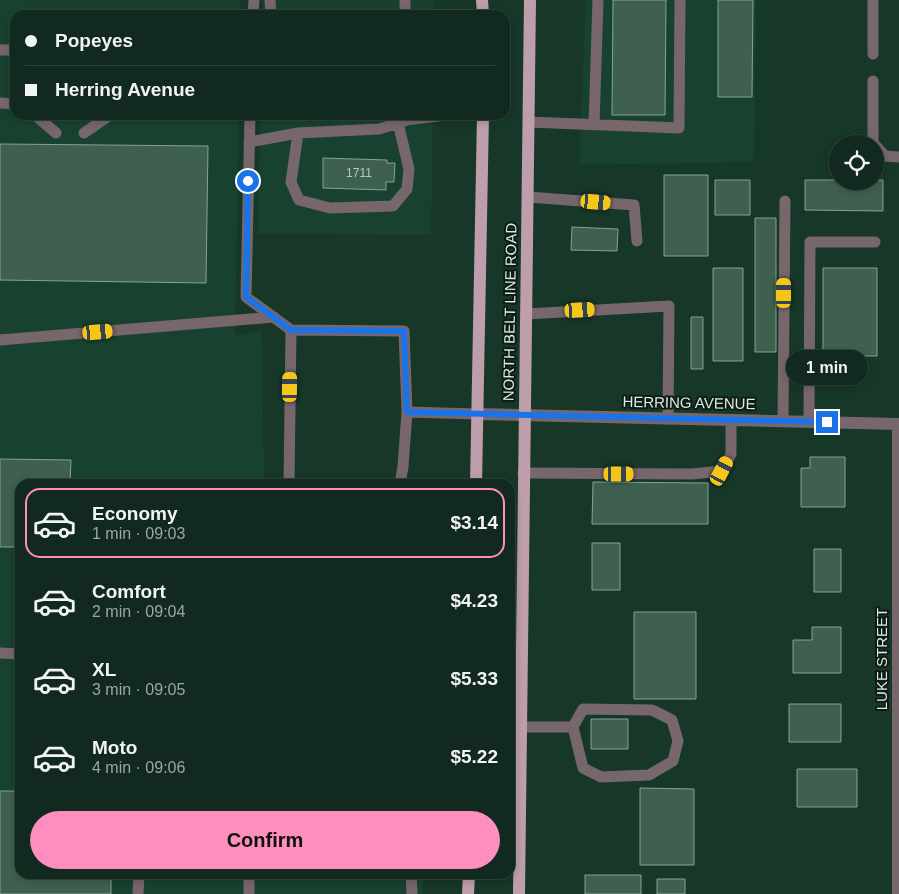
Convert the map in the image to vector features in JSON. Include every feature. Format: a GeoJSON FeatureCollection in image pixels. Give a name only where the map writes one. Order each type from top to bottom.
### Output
{"type":"FeatureCollection","features":[{"type":"Feature","properties":{"kind":"main road","name":"NORTH BELT LINE ROAD"},"geometry":{"type":"LineString","coordinates":[[519,894],[520,726],[516,698],[523,473],[530,0]]}},
{"type":"Feature","properties":{"kind":"main road","name":"NORTH BELT LINE ROAD"},"geometry":{"type":"LineString","coordinates":[[476,479],[483,120]]}},
{"type":"Feature","properties":{"kind":"main road"},"geometry":{"type":"LineString","coordinates":[[468,879],[468,894]]}},
{"type":"Feature","properties":{"kind":"street","name":"HERRING AVENUE"},"geometry":{"type":"LineString","coordinates":[[478,414],[898,424]]}},
{"type":"Feature","properties":{"kind":"street","name":"LUKE STREET"},"geometry":{"type":"LineString","coordinates":[[898,424],[898,894]]}},
{"type":"Feature","properties":{"kind":"lane"},"geometry":{"type":"LineString","coordinates":[[594,125],[598,0]]}},
{"type":"Feature","properties":{"kind":"lane"},"geometry":{"type":"LineString","coordinates":[[529,122],[679,128],[680,0]]}},
{"type":"Feature","properties":{"kind":"lane"},"geometry":{"type":"LineString","coordinates":[[873,0],[873,54]]}},
{"type":"Feature","properties":{"kind":"lane"},"geometry":{"type":"LineString","coordinates":[[873,81],[873,135]]}},
{"type":"Feature","properties":{"kind":"lane"},"geometry":{"type":"LineString","coordinates":[[42,120],[56,133]]}},
{"type":"Feature","properties":{"kind":"lane"},"geometry":{"type":"LineString","coordinates":[[84,133],[103,120]]}},
{"type":"Feature","properties":{"kind":"lane"},"geometry":{"type":"LineString","coordinates":[[250,120],[246,297],[291,330],[404,331],[407,412],[401,479]]}},
{"type":"Feature","properties":{"kind":"lane"},"geometry":{"type":"LineString","coordinates":[[249,142],[298,133],[379,129],[401,120]]}},
{"type":"Feature","properties":{"kind":"lane"},"geometry":{"type":"LineString","coordinates":[[298,133],[292,182],[299,200],[330,208],[393,206],[407,189],[409,169],[403,120]]}},
{"type":"Feature","properties":{"kind":"lane"},"geometry":{"type":"LineString","coordinates":[[884,155],[899,157]]}},
{"type":"Feature","properties":{"kind":"lane"},"geometry":{"type":"LineString","coordinates":[[528,197],[634,205],[637,241]]}},
{"type":"Feature","properties":{"kind":"lane"},"geometry":{"type":"LineString","coordinates":[[783,421],[785,201]]}},
{"type":"Feature","properties":{"kind":"lane"},"geometry":{"type":"LineString","coordinates":[[809,422],[810,242],[876,242]]}},
{"type":"Feature","properties":{"kind":"lane"},"geometry":{"type":"LineString","coordinates":[[526,314],[669,306],[668,419]]}},
{"type":"Feature","properties":{"kind":"lane"},"geometry":{"type":"LineString","coordinates":[[0,340],[274,317]]}},
{"type":"Feature","properties":{"kind":"lane"},"geometry":{"type":"LineString","coordinates":[[289,479],[291,330]]}},
{"type":"Feature","properties":{"kind":"lane"},"geometry":{"type":"LineString","coordinates":[[407,412],[478,414]]}},
{"type":"Feature","properties":{"kind":"lane"},"geometry":{"type":"LineString","coordinates":[[523,473],[692,474],[722,471],[731,454],[731,420]]}},
{"type":"Feature","properties":{"kind":"lane"},"geometry":{"type":"LineString","coordinates":[[0,654],[15,654]]}},
{"type":"Feature","properties":{"kind":"lane"},"geometry":{"type":"LineString","coordinates":[[583,709],[652,710],[672,720],[678,741],[673,761],[649,775],[601,777],[583,768],[573,727],[583,709]]}},
{"type":"Feature","properties":{"kind":"lane"},"geometry":{"type":"LineString","coordinates":[[520,726],[573,727]]}},
{"type":"Feature","properties":{"kind":"lane"},"geometry":{"type":"LineString","coordinates":[[138,894],[139,879]]}},
{"type":"Feature","properties":{"kind":"lane"},"geometry":{"type":"LineString","coordinates":[[249,879],[249,894]]}},
{"type":"Feature","properties":{"kind":"lane"},"geometry":{"type":"LineString","coordinates":[[412,879],[412,894]]}},
{"type":"Feature","properties":{"kind":"shaded area"},"geometry":{"type":"Polygon","coordinates":[[[0,0],[240,0],[240,10],[10,10],[10,120],[239,120],[235,335],[262,331],[264,479],[15,479],[15,879],[423,879],[423,894],[0,894],[0,0]]]}},
{"type":"Feature","properties":{"kind":"shaded area"},"geometry":{"type":"Polygon","coordinates":[[[262,0],[433,0],[433,10],[262,10],[262,0]]]}},
{"type":"Feature","properties":{"kind":"shaded area"},"geometry":{"type":"Polygon","coordinates":[[[586,0],[756,0],[754,162],[579,165],[586,0]]]}},
{"type":"Feature","properties":{"kind":"shaded area"},"geometry":{"type":"Polygon","coordinates":[[[260,120],[433,120],[431,235],[258,234],[260,120]]]}},
{"type":"Feature","properties":{"kind":"building"},"geometry":{"type":"Polygon","coordinates":[[[613,0],[666,0],[665,115],[612,115],[613,0]]]}},
{"type":"Feature","properties":{"kind":"building"},"geometry":{"type":"Polygon","coordinates":[[[718,0],[753,0],[752,97],[718,97],[718,0]]]}},
{"type":"Feature","properties":{"kind":"building"},"geometry":{"type":"Polygon","coordinates":[[[0,144],[208,146],[206,283],[0,280],[0,144]]]}},
{"type":"Feature","properties":{"kind":"building"},"geometry":{"type":"Polygon","coordinates":[[[323,158],[387,160],[387,163],[395,163],[394,182],[386,182],[386,190],[323,188],[323,158]]]}},
{"type":"Feature","properties":{"kind":"building"},"geometry":{"type":"Polygon","coordinates":[[[664,175],[708,175],[708,256],[664,256],[664,175]]]}},
{"type":"Feature","properties":{"kind":"building"},"geometry":{"type":"Polygon","coordinates":[[[715,180],[750,180],[750,215],[715,215],[715,180]]]}},
{"type":"Feature","properties":{"kind":"building"},"geometry":{"type":"Polygon","coordinates":[[[805,180],[829,180],[829,190],[883,190],[883,211],[805,210],[805,180]]]}},
{"type":"Feature","properties":{"kind":"building"},"geometry":{"type":"Polygon","coordinates":[[[755,218],[776,218],[776,352],[755,352],[755,218]]]}},
{"type":"Feature","properties":{"kind":"building"},"geometry":{"type":"Polygon","coordinates":[[[572,227],[618,229],[617,251],[571,250],[572,227]]]}},
{"type":"Feature","properties":{"kind":"building"},"geometry":{"type":"Polygon","coordinates":[[[713,268],[743,268],[743,361],[713,361],[713,268]]]}},
{"type":"Feature","properties":{"kind":"building"},"geometry":{"type":"Polygon","coordinates":[[[823,268],[877,268],[877,356],[823,356],[823,268]]]}},
{"type":"Feature","properties":{"kind":"building"},"geometry":{"type":"Polygon","coordinates":[[[691,317],[703,317],[703,369],[691,369],[691,317]]]}},
{"type":"Feature","properties":{"kind":"building"},"geometry":{"type":"Polygon","coordinates":[[[810,457],[845,457],[845,507],[801,507],[801,468],[810,468],[810,457]]]}},
{"type":"Feature","properties":{"kind":"building"},"geometry":{"type":"Polygon","coordinates":[[[0,459],[71,460],[70,479],[15,479],[15,547],[0,547],[0,459]]]}},
{"type":"Feature","properties":{"kind":"building"},"geometry":{"type":"Polygon","coordinates":[[[593,482],[708,483],[708,524],[592,524],[593,482]]]}},
{"type":"Feature","properties":{"kind":"building"},"geometry":{"type":"Polygon","coordinates":[[[592,543],[620,543],[620,590],[592,590],[592,543]]]}},
{"type":"Feature","properties":{"kind":"building"},"geometry":{"type":"Polygon","coordinates":[[[814,549],[841,549],[841,592],[814,592],[814,549]]]}},
{"type":"Feature","properties":{"kind":"building"},"geometry":{"type":"Polygon","coordinates":[[[634,612],[696,612],[696,699],[634,699],[634,612]]]}},
{"type":"Feature","properties":{"kind":"building"},"geometry":{"type":"Polygon","coordinates":[[[812,627],[841,627],[841,673],[793,673],[793,640],[812,640],[812,627]]]}},
{"type":"Feature","properties":{"kind":"building"},"geometry":{"type":"Polygon","coordinates":[[[789,704],[841,704],[841,742],[789,742],[789,704]]]}},
{"type":"Feature","properties":{"kind":"building"},"geometry":{"type":"Polygon","coordinates":[[[591,719],[628,719],[628,749],[591,749],[591,719]]]}},
{"type":"Feature","properties":{"kind":"building"},"geometry":{"type":"Polygon","coordinates":[[[797,769],[857,769],[857,807],[797,807],[797,769]]]}},
{"type":"Feature","properties":{"kind":"building"},"geometry":{"type":"Polygon","coordinates":[[[640,788],[694,789],[694,865],[640,865],[640,788]]]}},
{"type":"Feature","properties":{"kind":"building"},"geometry":{"type":"Polygon","coordinates":[[[0,791],[15,791],[15,879],[111,879],[111,894],[0,894],[0,791]]]}},
{"type":"Feature","properties":{"kind":"building"},"geometry":{"type":"Polygon","coordinates":[[[585,875],[641,875],[641,894],[585,894],[585,875]]]}},
{"type":"Feature","properties":{"kind":"building"},"geometry":{"type":"Polygon","coordinates":[[[657,879],[685,879],[685,894],[657,894],[657,879]]]}},
{"type":"Feature","properties":{"kind":"route"},"geometry":{"type":"LineString","coordinates":[[248,181],[246,297],[291,330],[404,331],[407,412],[827,422]]}}]}
